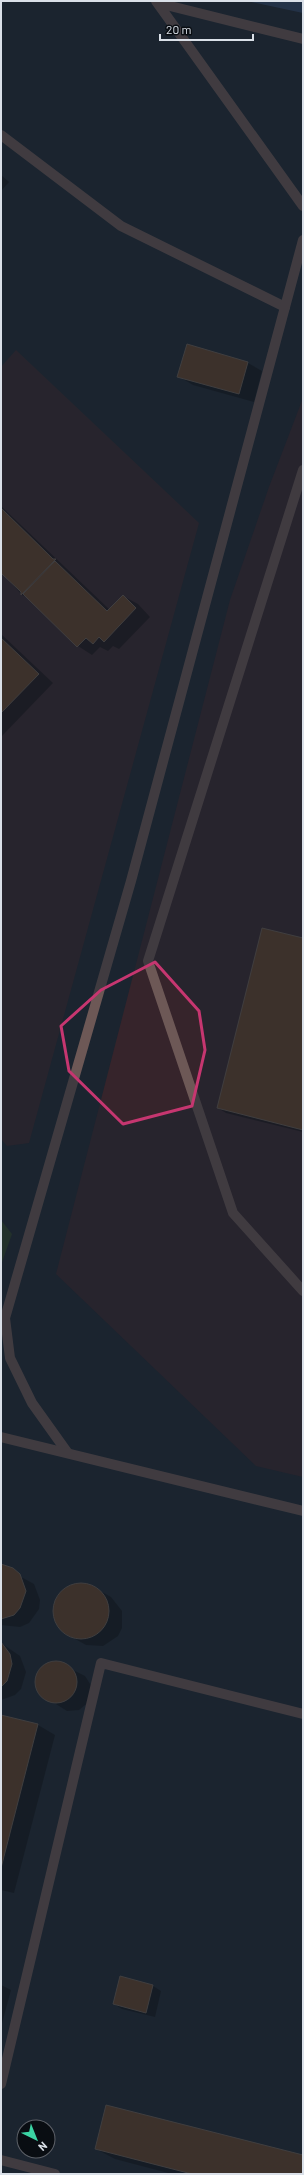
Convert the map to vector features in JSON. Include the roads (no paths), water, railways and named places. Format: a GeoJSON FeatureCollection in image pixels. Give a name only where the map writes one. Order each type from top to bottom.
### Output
{"type":"FeatureCollection","features":[{"type":"Feature","properties":{"kind":"street"},"geometry":{"type":"LineString","coordinates":[[157,2],[303,39]]}},
{"type":"Feature","properties":{"kind":"street"},"geometry":{"type":"LineString","coordinates":[[157,2],[303,206]]}},
{"type":"Feature","properties":{"kind":"street"},"geometry":{"type":"LineString","coordinates":[[1,135],[121,226],[285,307]]}},
{"type":"Feature","properties":{"kind":"street"},"geometry":{"type":"LineString","coordinates":[[67,1452],[32,1403],[10,1358],[3,1320],[129,889],[303,240]]}},
{"type":"Feature","properties":{"kind":"street"},"geometry":{"type":"LineString","coordinates":[[303,470],[148,961],[233,1213],[303,1292]]}},
{"type":"Feature","properties":{"kind":"street"},"geometry":{"type":"LineString","coordinates":[[1,1437],[303,1511]]}},
{"type":"Feature","properties":{"kind":"street"},"geometry":{"type":"LineString","coordinates":[[1,2084],[101,1662],[303,1714]]}},
{"type":"Feature","properties":{"kind":"street"},"geometry":{"type":"LineString","coordinates":[[1,2160],[56,2174]]}},
{"type":"Feature","properties":{"kind":"water"},"geometry":{"type":"Polygon","coordinates":[[[247,1],[303,1],[303,13],[247,1]]]}}]}
